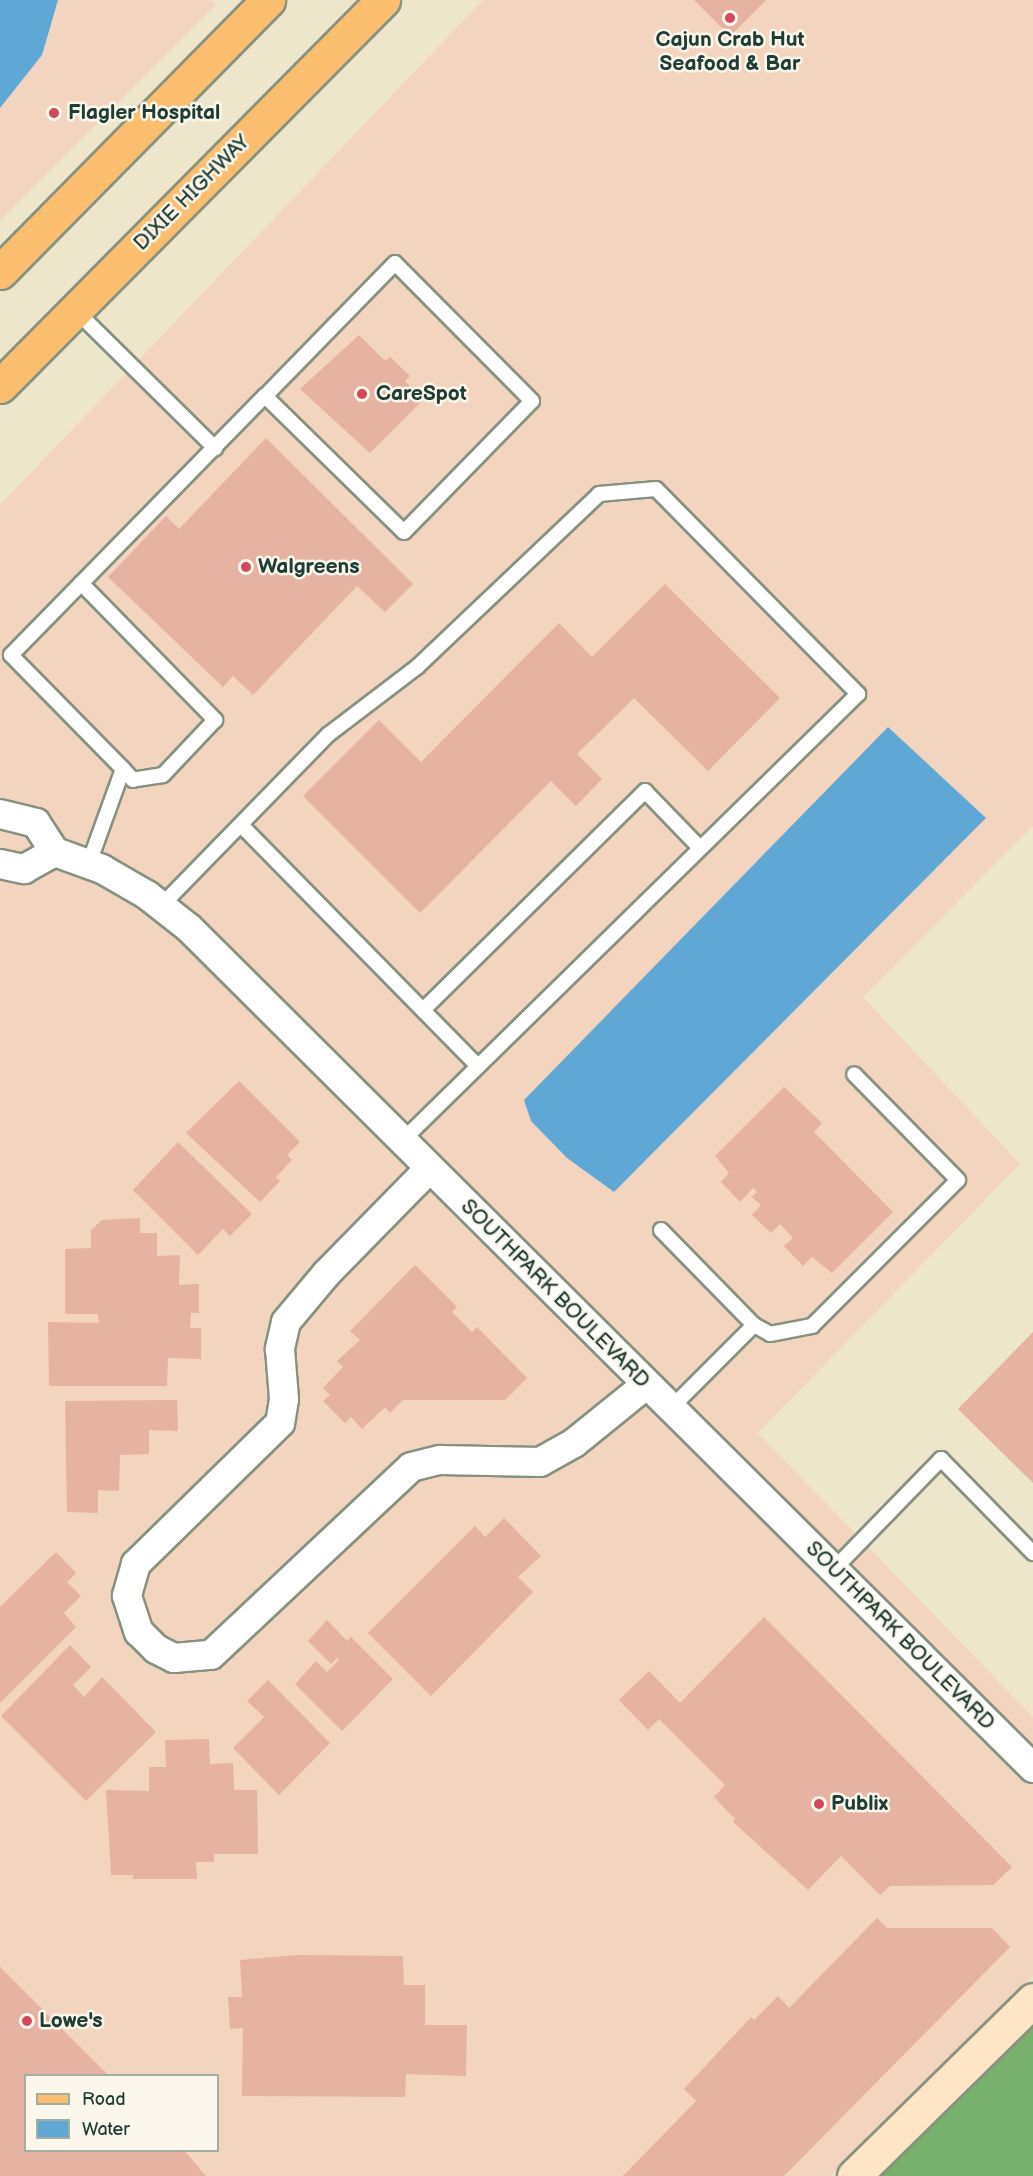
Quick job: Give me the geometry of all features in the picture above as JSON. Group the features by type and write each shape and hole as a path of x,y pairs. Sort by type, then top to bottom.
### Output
{"main road":[{"path":"0,272 268,0"},
{"name":"DIXIE HIGHWAY","path":"0,386 383,0"},
{"path":"854,2176 1033,2000"}],"street":[{"path":"0,814 36,823 55,852 24,869 0,864"},
{"name":"SOUTHPARK BOULEVARD","path":"55,852 89,863 161,906 196,935 429,1170 1033,1768"},
{"path":"429,1170 327,1273 286,1322 280,1349 284,1399 280,1423 136,1564 128,1596 140,1632 156,1649 174,1658 211,1654 411,1467 440,1460 540,1462 574,1443 646,1385"}],"lane":[{"path":"81,583 215,720 163,775 133,780 11,655 81,583 395,263 532,400 404,532 265,396"},
{"path":"75,310 214,448"},
{"path":"161,906 329,734 417,667 599,494 656,489 858,694 401,1142"},
{"path":"89,863 123,769"},
{"path":"423,1010 645,791 700,848"},
{"path":"241,825 478,1066"},
{"path":"661,1230 753,1325 770,1334 812,1326 958,1180 854,1074"},
{"path":"670,1409 753,1325"},
{"path":"833,1570 941,1459 1033,1553"}],"shaded area":[{"name":"Flagler Hospital","path":"0,0 211,0 216,5 0,221"},
{"path":"483,0 1033,0 1033,826 863,997 1020,1164 758,1433 1033,1717 1033,1976 830,2176 0,2176 0,505","holes":["888,727 986,818 614,1192 567,1158"]}],"green space":[{"path":"1033,2024 1033,2176 878,2176 1004,2053"}],"water":[{"path":"0,0 58,0 42,55 0,108"},
{"path":"888,727 986,818 614,1192 567,1158 531,1121 524,1100"}],"building":[{"name":"Cajun Crab Hut Seafood & Bar","path":"694,0 766,0 730,36"},
{"name":"CareSpot","path":"359,335 385,361 390,357 410,376 405,381 423,400 370,453 300,389"},
{"name":"Walgreens","path":"266,438 413,584 385,612 357,586 253,695 233,676 223,687 108,577 166,516 179,529"},
{"path":"665,584 780,698 708,771 634,698 577,754 602,779 576,806 551,781 420,913 303,796 379,720 421,762 559,623 592,657"},
{"path":"239,1081 300,1142 287,1155 292,1160 276,1177 280,1181 260,1202 186,1133"},
{"path":"784,1087 822,1123 814,1132 893,1212 832,1273 812,1257 803,1266 784,1246 793,1238 780,1224 771,1233 752,1215 761,1205 752,1197 757,1192 753,1188 740,1202 721,1182 729,1173 715,1156"},
{"path":"178,1142 252,1214 230,1236 223,1229 198,1255 133,1190"},
{"path":"140,1218 140,1233 157,1233 157,1256 180,1255 179,1285 199,1284 199,1313 191,1313 190,1328 201,1328 201,1359 168,1358 167,1386 49,1386 48,1322 99,1323 98,1314 65,1314 65,1249 91,1248 91,1230 102,1220"},
{"path":"415,1265 457,1307 452,1312 472,1332 477,1327 527,1378 505,1400 403,1400 390,1413 385,1407 362,1429 351,1417 345,1423 323,1401 330,1395 323,1388 343,1367 337,1361 360,1340 350,1331"},
{"path":"1033,1332 1033,1483 958,1409"},
{"path":"177,1400 178,1431 149,1430 149,1454 120,1455 119,1491 98,1490 98,1513 67,1512 65,1401"},
{"path":"504,1518 541,1556 518,1577 533,1592 431,1696 368,1633 475,1526 485,1537"},
{"path":"56,1552 76,1573 67,1582 81,1596 64,1613 76,1627 0,1703 0,1607"},
{"path":"764,1617 1012,1867 993,1885 890,1886 880,1895 841,1856 808,1890 733,1822 735,1819 714,1797 725,1785 659,1719 648,1730 619,1700 649,1671 680,1703"},
{"path":"327,1620 347,1641 351,1637 393,1679 342,1731 295,1684 316,1661 327,1672 339,1660 337,1658 331,1664 308,1641"},
{"path":"70,1645 91,1667 73,1685 84,1697 102,1677 156,1732 86,1801 1,1716"},
{"path":"268,1680 330,1743 279,1795 233,1748 264,1717 247,1701"},
{"path":"209,1739 210,1764 233,1763 234,1790 257,1790 258,1854 214,1854 214,1862 196,1862 197,1879 133,1879 133,1875 111,1875 106,1790 149,1791 149,1767 166,1767 165,1740"},
{"path":"877,1918 887,1928 992,1928 1010,1947 784,2176 623,2176 696,2101 684,2089 751,2017 754,2020 778,1996 789,2008"},
{"path":"297,1955 403,1956 404,1985 425,1985 425,2025 467,2025 466,2076 406,2074 405,2097 242,2096 243,2028 230,2029 228,1997 242,1997 240,1960"},
{"name":"Lowe's","path":"0,1967 107,2074 24,2074 24,2152 186,2152 206,2176 0,2176"}],"place":[{"name":"Cajun Crab Hut Seafood & Bar","path":"730,18"},
{"name":"Flagler Hospital","path":"54,113"},
{"name":"CareSpot","path":"362,394"},
{"name":"Walgreens","path":"246,567"},
{"name":"Publix","path":"819,1804"},
{"name":"Lowe's","path":"27,2021"}]}
